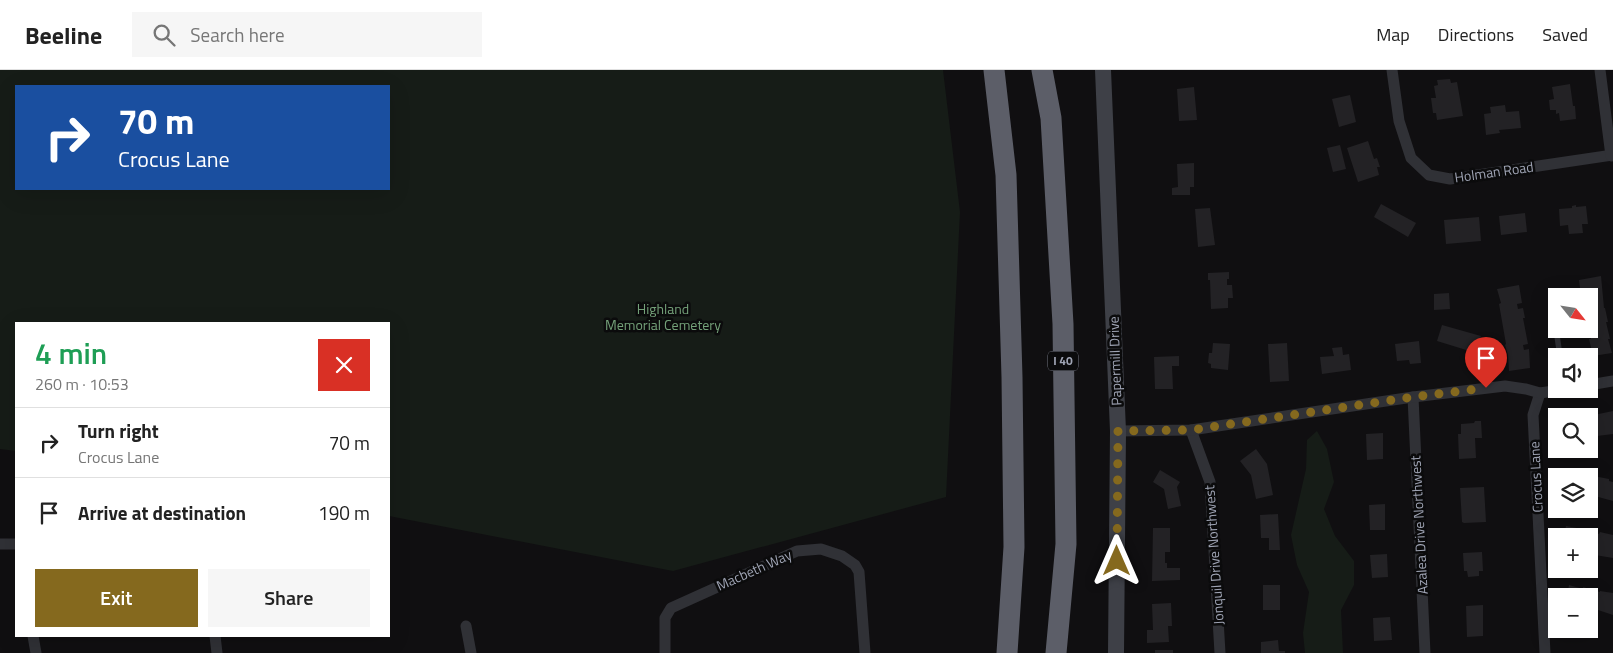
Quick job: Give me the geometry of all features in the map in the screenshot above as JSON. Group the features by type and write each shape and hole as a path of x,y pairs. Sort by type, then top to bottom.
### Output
{"highway":[{"path":"994,70 1006,174 1012,376 1014,547 1008,653"},
{"name":"I 40","path":"1042,70 1051,118 1063,324 1066,544 1056,653"}],"main road":[{"name":"Papermill Drive","path":"1103,70 1118,431 1116,653"}],"street":[{"name":"Holman Road","path":"1392,70 1399,121 1411,158 1429,174 1450,179 1612,155"},
{"path":"1600,70 1612,155"},
{"path":"1598,384 1613,381"},
{"path":"1118,431 1191,430 1413,397 1504,386 1540,393 1548,392"},
{"name":"Crocus Lane","path":"1540,393 1533,415 1545,653"},
{"name":"Azalea Drive Northwest","path":"1413,397 1425,653"},
{"name":"Jonquil Drive Northwest","path":"1191,430 1210,482 1220,653"},
{"path":"0,544 15,544"},
{"name":"Macbeth Way","path":"665,653 665,618 671,608 797,551 821,549 842,556 854,565 859,572 865,653"},
{"path":"466,626 471,653"},
{"path":"33,637 36,653"},
{"path":"215,637 217,653"}],"green space":[{"name":"Highland Memorial Cemetery","path":"0,70 943,70 960,212 946,497 673,571 390,516 390,322 15,322 15,451 0,449"},
{"path":"1317,431 1327,449 1334,482 1324,509 1335,536 1354,561 1354,585 1341,610 1343,653 1305,653 1303,633 1309,592 1297,565 1291,535 1306,469 1307,440"}],"building":[{"path":"1450,79 1451,83 1457,82 1463,116 1437,120 1436,113 1433,113 1431,98 1436,98 1434,86 1438,85 1437,80"},
{"path":"1570,84 1576,119 1560,121 1559,113 1556,114 1556,110 1550,110 1549,100 1554,99 1552,87"},
{"path":"1194,87 1197,120 1179,121 1177,89"},
{"path":"1350,95 1356,122 1339,127 1332,99"},
{"path":"1505,105 1506,112 1519,111 1521,128 1499,130 1500,133 1486,135 1484,114 1491,113 1490,107"},
{"path":"1368,141 1374,159 1377,158 1380,167 1377,167 1379,175 1358,182 1347,148"},
{"path":"1340,145 1346,169 1333,172 1327,148"},
{"path":"1194,163 1194,187 1190,187 1190,195 1172,195 1172,188 1178,187 1177,164"},
{"path":"1381,204 1416,223 1408,237 1374,217"},
{"path":"1576,205 1576,207 1586,206 1588,224 1582,224 1583,233 1569,234 1568,225 1560,226 1559,209 1572,208 1572,206"},
{"path":"1210,208 1215,245 1198,247 1195,209"},
{"path":"1525,213 1527,232 1501,235 1499,216"},
{"path":"1479,217 1481,241 1446,244 1444,220"},
{"path":"1229,272 1227,285 1232,285 1233,298 1228,298 1228,308 1211,309 1208,273"},
{"path":"1601,276 1604,308 1608,322 1606,322 1610,339 1608,339 1612,353 1598,355 1598,348 1591,348 1589,339 1598,338 1598,288 1580,288 1579,280"},
{"path":"1519,285 1522,303 1517,304 1518,309 1523,308 1528,344 1523,345 1524,350 1529,349 1530,368 1509,371 1499,304 1501,303 1497,289"},
{"path":"1449,293 1450,309 1434,310 1434,294"},
{"path":"1442,325 1481,336 1476,353 1437,341"},
{"path":"1419,341 1421,363 1410,364 1409,360 1397,361 1395,344"},
{"path":"1213,343 1230,344 1228,370 1211,368 1211,364 1208,363"},
{"path":"1287,343 1289,381 1270,382 1268,344"},
{"path":"1342,347 1343,355 1349,354 1351,370 1322,374 1320,357 1334,356 1332,348"},
{"path":"1179,356 1179,366 1172,366 1173,389 1155,389 1154,357"},
{"path":"1613,411 1613,434 1598,436 1598,414"},
{"path":"1475,421 1481,421 1482,438 1475,438 1476,458 1459,459 1458,434 1461,434 1461,424 1474,423"},
{"path":"1383,433 1383,459 1367,460 1366,434"},
{"path":"1256,449 1267,464 1273,495 1256,499 1251,475 1240,461"},
{"path":"1160,470 1180,482 1177,487 1181,506 1168,509 1164,489 1153,482"},
{"path":"1598,477 1609,479 1609,481 1613,482 1613,501 1598,497"},
{"path":"1484,487 1486,522 1462,522 1460,488"},
{"path":"1385,504 1385,530 1370,530 1369,505"},
{"path":"1278,514 1280,550 1269,550 1269,538 1261,538 1260,515"},
{"path":"1153,528 1170,528 1170,552 1165,552 1165,563 1167,563 1167,568 1180,568 1180,580 1152,581"},
{"path":"1600,532 1613,535 1613,558 1598,556 1598,534"},
{"path":"1482,552 1483,571 1479,571 1479,576 1468,577 1467,571 1464,571 1463,553"},
{"path":"1387,554 1388,577 1372,578 1370,555"},
{"path":"1263,585 1280,585 1280,610 1263,610"},
{"path":"1569,585 1580,588 1568,588"},
{"path":"1598,591 1613,593 1613,615 1598,610"},
{"path":"1171,603 1172,626 1168,626 1169,642 1147,643 1147,630 1153,630 1152,604"},
{"path":"1483,605 1483,636 1467,637 1466,606"},
{"path":"1390,617 1392,640 1374,641 1373,618"},
{"path":"1278,640 1279,651 1285,651 1285,653 1261,653 1261,642"},
{"path":"1155,650 1173,650 1173,653 1155,653"}],"route":[{"path":"1117,561 1118,431 1191,430 1486,388"}]}
